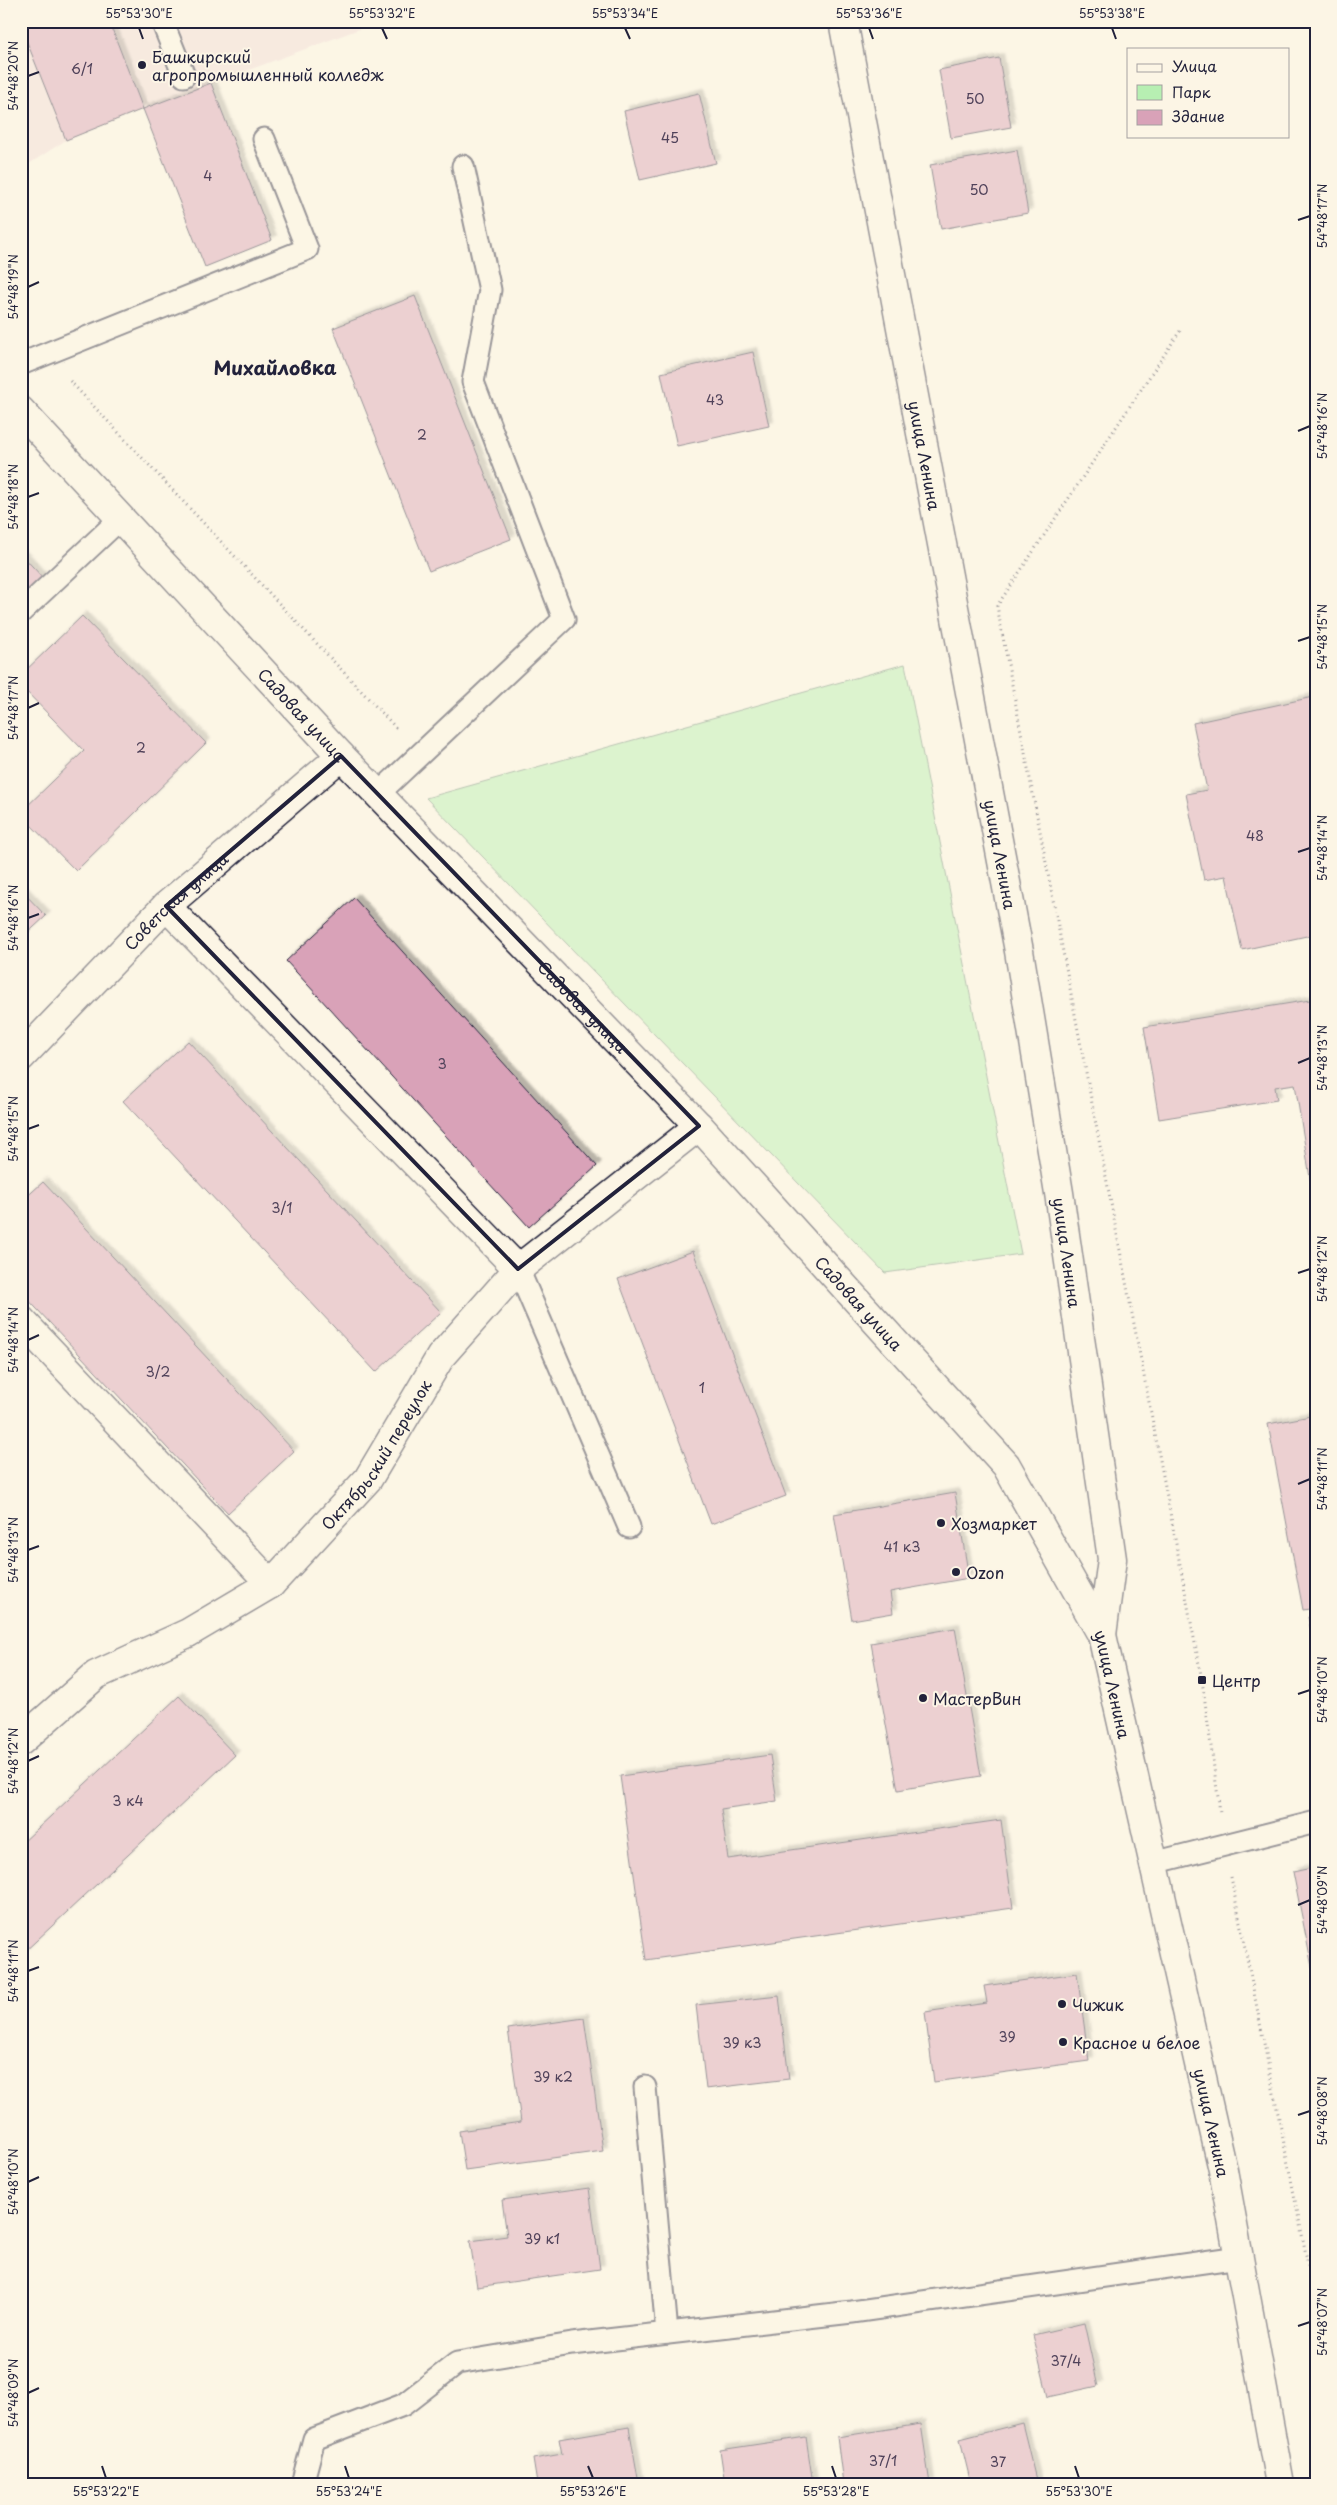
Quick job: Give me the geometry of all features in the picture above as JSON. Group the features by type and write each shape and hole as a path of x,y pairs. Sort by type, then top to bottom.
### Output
{"street":[{"name":"улица Ленина","path":"843,21 1019,952 1059,1193 1112,1560 1102,1635 1223,2170 1280,2484"},
{"name":"Садовая улица","path":"21,411 341,756 699,1126 1006,1465 1102,1635"},
{"name":"Советская улица","path":"21,1057 166,906 341,756"},
{"path":"166,906 518,1269"},
{"name":"Октябрьский переулок","path":"21,1741 96,1675 188,1633 271,1584 368,1479 441,1356 518,1269 699,1126"},
{"path":"21,1320 271,1584"}],"lane":[{"path":"162,21 184,76"},
{"path":"21,364 307,249 264,139"},
{"path":"378,794 564,619 473,382 490,290 463,166"},
{"path":"21,612 121,518"},
{"path":"518,1269 629,1527"},
{"path":"1153,1862 1316,1822"},
{"path":"645,2087 667,2333"},
{"path":"302,2484 314,2439 403,2405 457,2364 572,2344 852,2312 1239,2257"}],"path":[{"path":"1180,331 997,606 1202,1680 1225,1845 1316,2305"},
{"path":"45,354 420,754"}],"highlighted area":[{"path":"341,756 699,1126 518,1269 166,906"}],"shaded area":[{"name":"Башкирский агропромышленный колледж","path":"21,21 381,21 143,109 66,140 21,169"}],"green space":[{"path":"905,664 1021,1254 885,1273 426,798"}],"building":[{"path":"21,21 109,21 143,109 66,140 21,27"},
{"path":"999,58 1011,127 951,138 939,70"},
{"path":"211,83 272,240 205,267 143,109"},
{"path":"699,93 716,163 640,180 624,111"},
{"path":"1017,150 1028,213 941,229 930,165"},
{"path":"415,296 511,539 429,571 333,328"},
{"path":"753,352 769,426 677,446 661,373"},
{"path":"21,554 44,579 21,600"},
{"path":"82,616 206,743 76,871 21,815 21,812 84,751 21,686 21,675"},
{"path":"1313,697 1316,710 1316,934 1242,950 1226,876 1204,880 1186,794 1207,790 1193,723"},
{"path":"21,890 46,916 21,939"},
{"path":"354,898 597,1166 529,1227 286,961"},
{"path":"1316,999 1316,1215 1295,1084 1275,1087 1277,1100 1159,1119 1144,1027"},
{"path":"188,1041 441,1312 376,1372 123,1101"},
{"path":"43,1182 294,1451 228,1513 21,1292 21,1202"},
{"path":"693,1251 786,1496 711,1524 618,1279"},
{"path":"1316,1415 1316,1608 1303,1610 1268,1424"},
{"path":"955,1493 969,1578 890,1592 893,1613 852,1620 834,1514"},
{"path":"1316,1616 1316,1655 1308,1617"},
{"path":"955,1628 981,1776 898,1790 871,1643"},
{"path":"179,1696 235,1755 21,1955 21,1844"},
{"path":"770,1755 777,1801 721,1809 728,1859 1001,1820 1013,1908 646,1960 620,1776"},
{"path":"1316,1867 1316,1987 1293,1872"},
{"path":"1077,1973 1089,2061 934,2082 925,2012 987,2003 984,1986"},
{"path":"779,1996 789,2079 706,2089 696,2005"},
{"path":"584,2018 603,2151 465,2170 459,2131 521,2122 508,2029"},
{"path":"589,2188 600,2269 477,2287 470,2241 507,2236 502,2200"},
{"path":"1084,2323 1098,2386 1048,2397 1033,2335"},
{"path":"1022,2423 1037,2484 971,2484 960,2439"},
{"path":"921,2424 930,2484 843,2484 837,2437"},
{"path":"629,2427 639,2484 537,2484 533,2459 562,2454 559,2439"},
{"path":"806,2437 813,2484 725,2484 720,2450"}],"place":[{"name":"Башкирский агропромышленный колледж","path":"142,65"},
{"name":"Хозмаркет","path":"941,1523"},
{"name":"Ozon","path":"956,1572"},
{"name":"Центр","path":"1202,1680"},
{"name":"МастерВин","path":"923,1698"},
{"name":"Чижик","path":"1062,2004"},
{"name":"Красное и белое","path":"1063,2042"}],"district":[{"name":"Михайловка","path":"275,367"}]}
